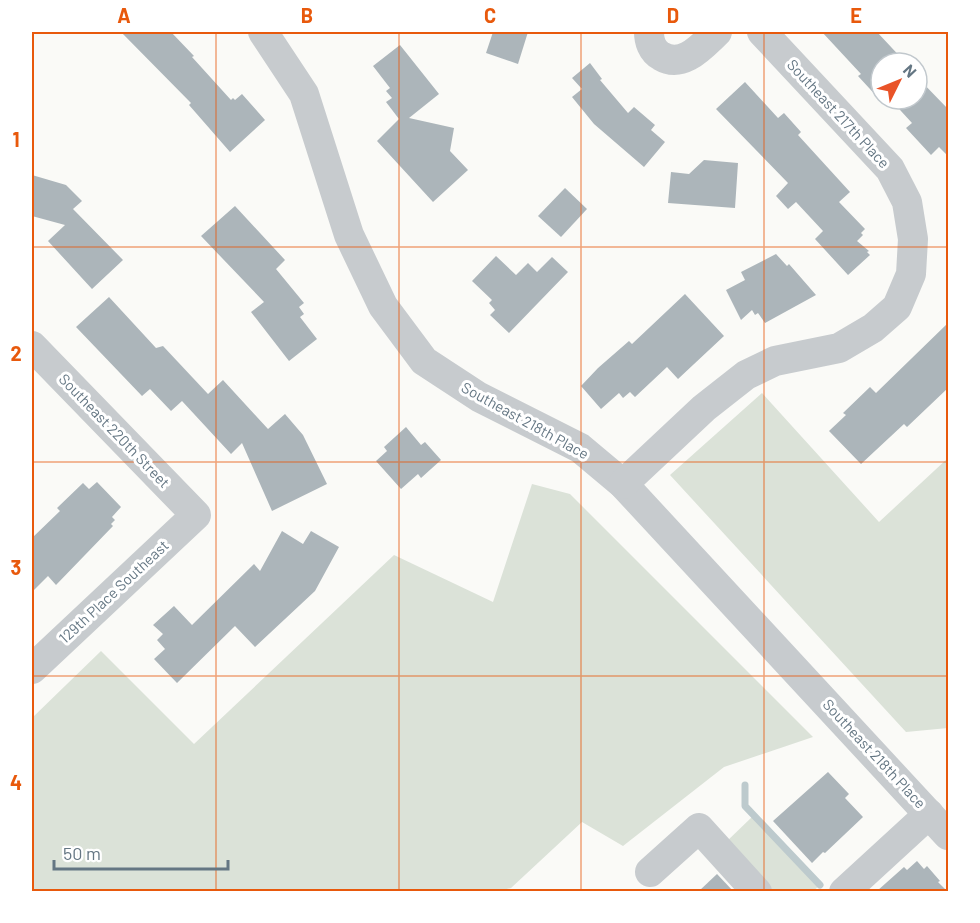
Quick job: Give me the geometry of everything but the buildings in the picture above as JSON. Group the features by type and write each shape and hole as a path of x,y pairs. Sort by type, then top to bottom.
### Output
{"street":[{"name":"Southeast 218th Place","path":"263,32 304,94 349,235 383,306 424,362 478,397 580,448 624,484 939,824"},
{"path":"649,32 649,39 657,54 669,61 683,59 696,52 717,32"},
{"name":"Southeast 217th Place","path":"624,484 704,408 746,375 775,361 839,348 873,328 897,307 911,274 913,239 907,202 890,169 762,32"},
{"name":"Southeast 220th Street","path":"32,346 196,515"},
{"name":"129th Place Southeast","path":"32,669 196,515"},
{"path":"844,891 939,824"},
{"path":"651,873 699,828 757,891"}],"shaded area":[{"path":"762,393 879,522 948,458 948,728 906,732 670,475"},
{"path":"532,484 570,494 813,737 724,767 623,846 582,822 511,888 497,891 32,891 32,718 101,651 194,744 394,555 493,602"},
{"path":"753,816 818,887 813,891 770,891 725,843"}],"waterway":[{"path":"745,785 745,806 820,885"}]}
